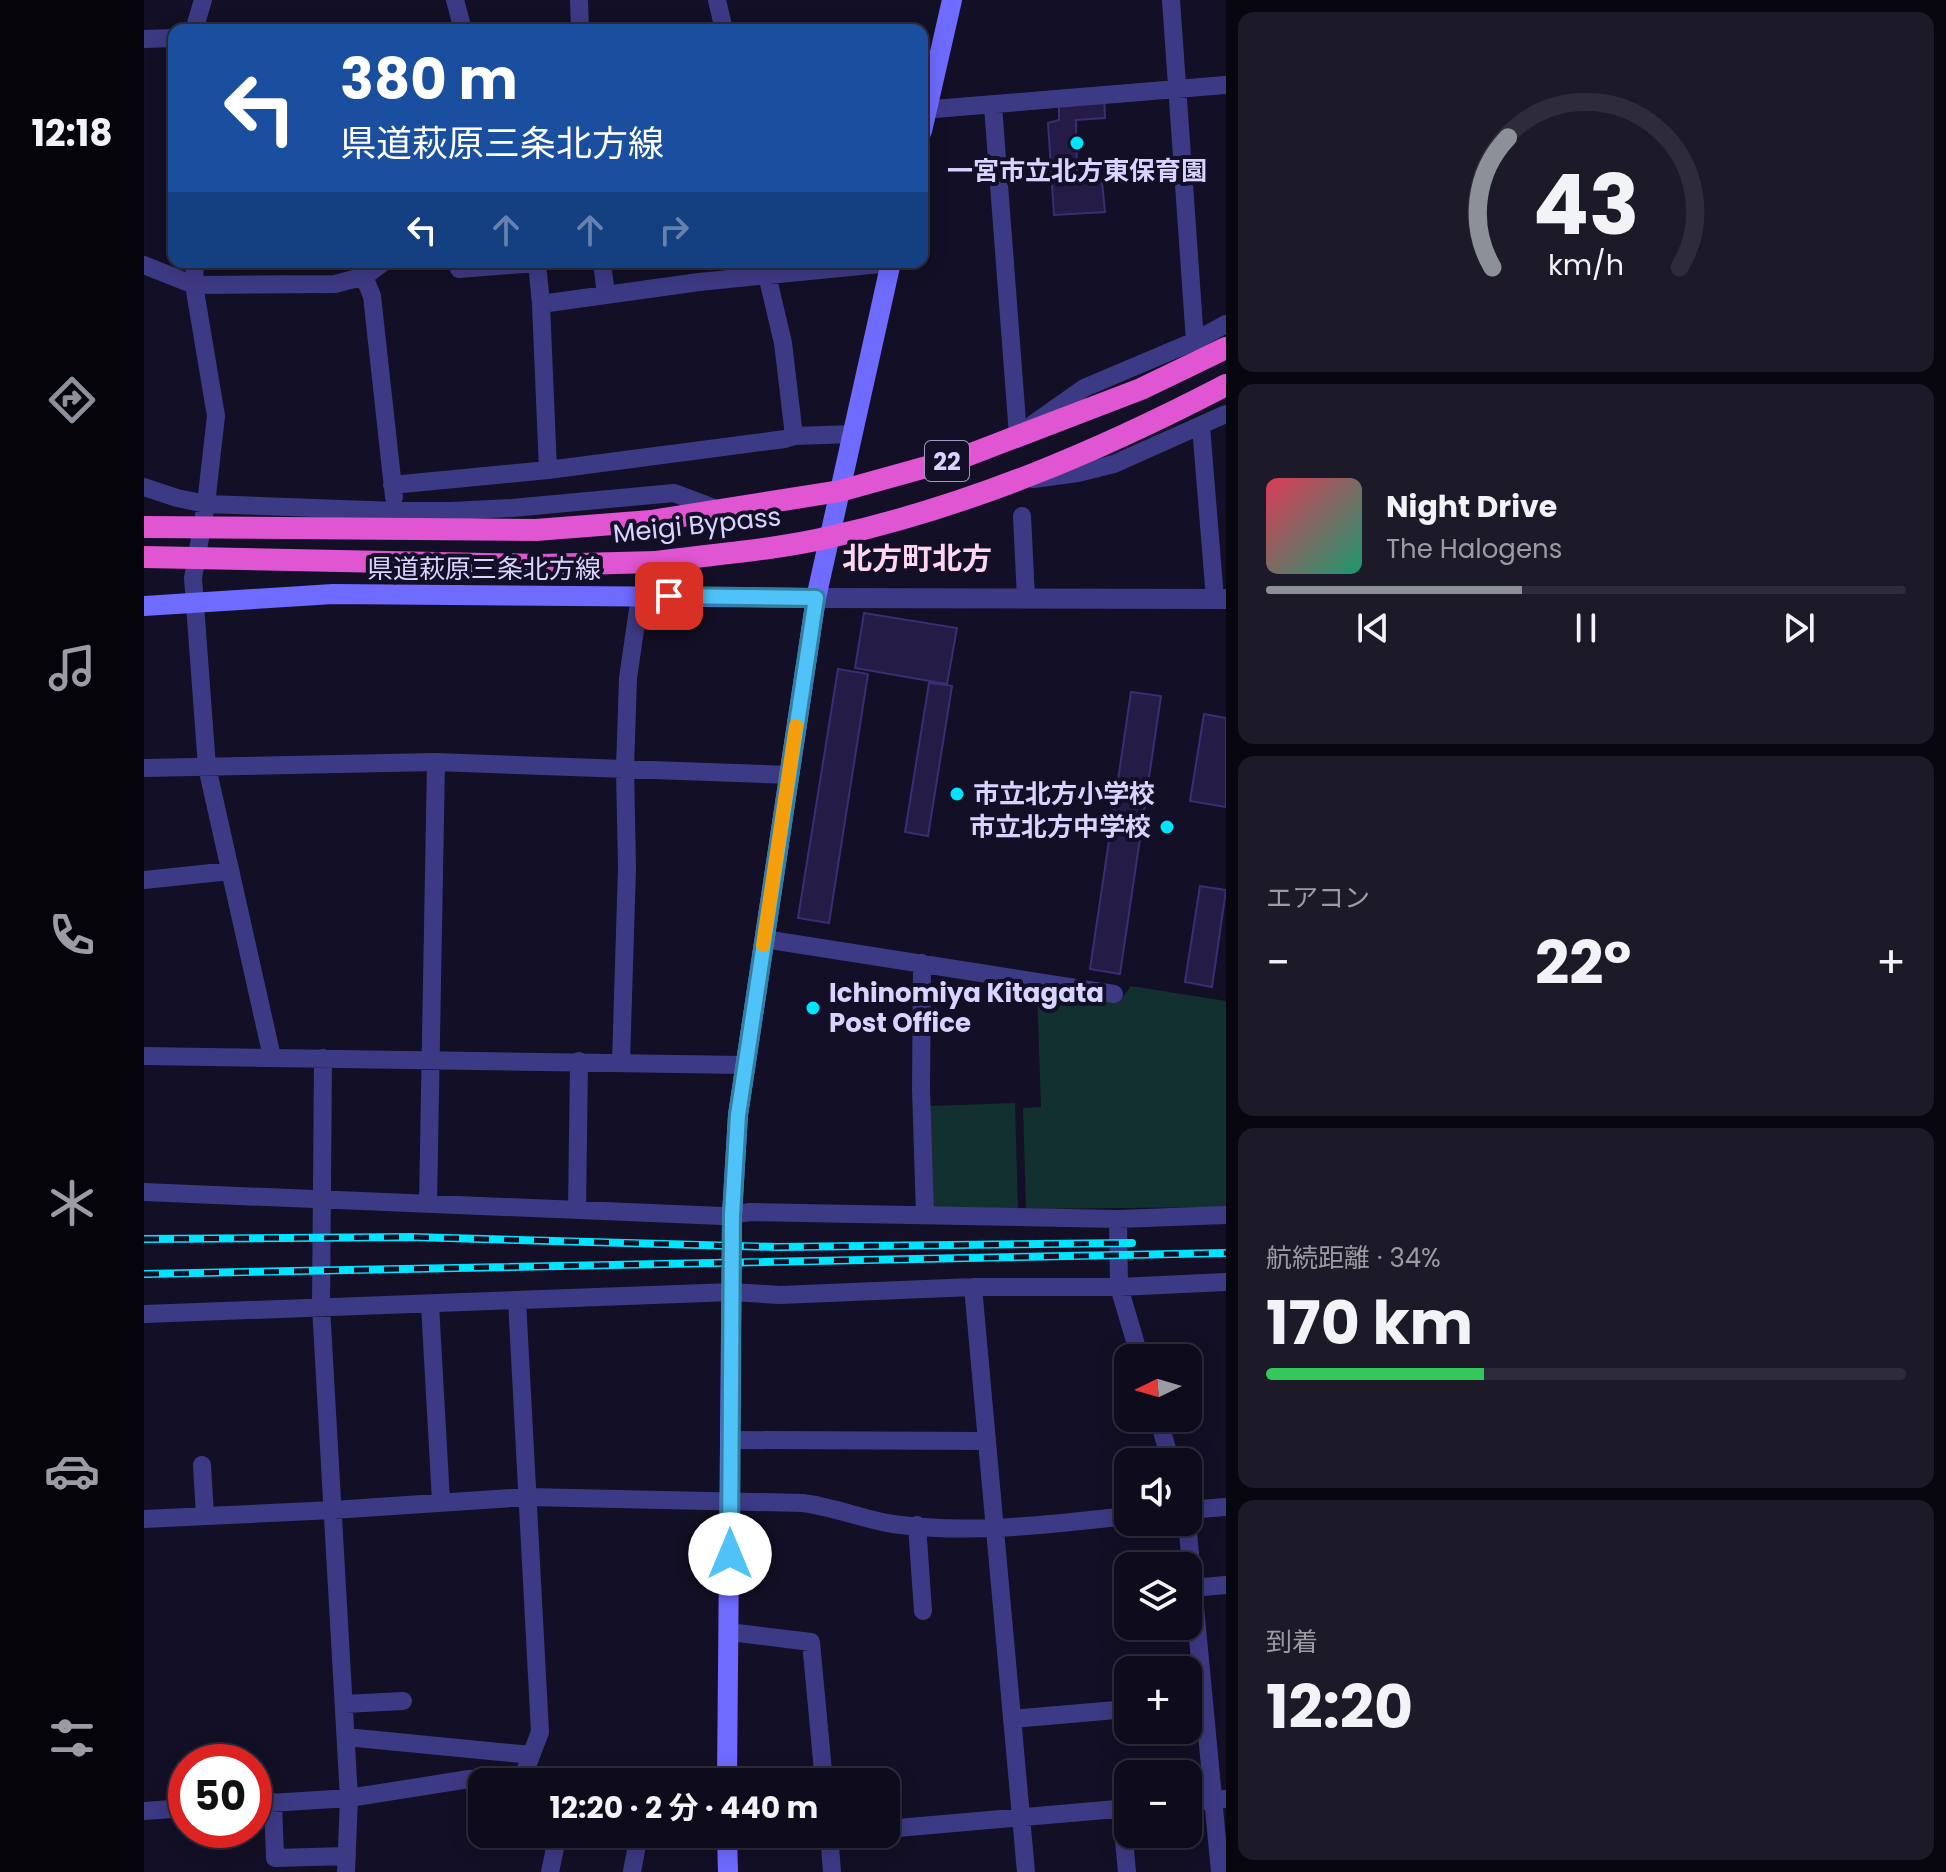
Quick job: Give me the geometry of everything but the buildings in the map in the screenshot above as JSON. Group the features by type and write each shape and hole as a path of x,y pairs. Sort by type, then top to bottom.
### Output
{"highway":[{"name":"Meigi Bypass","path":"144,527 536,530 651,521 722,511 840,491 966,456 1141,389 1226,348"},
{"name":"Meigi Bypass","path":"144,557 540,565 656,562 829,537 959,502 1021,481 1094,450 1226,385"}],"main road":[{"path":"928,94 952,0"},
{"path":"727,1768 735,1143 744,1065 816,598 890,268"},
{"name":"県道萩原三条北方線","path":"144,606 333,594 816,598"},
{"path":"727,1848 728,1872"}],"street":[{"path":"196,24 203,0"},
{"path":"455,0 461,24"},
{"path":"579,0 580,24"},
{"path":"717,0 723,24"},
{"path":"1171,0 1195,341"},
{"path":"144,39 168,38"},
{"path":"928,110 1226,85"},
{"path":"993,106 1018,435"},
{"path":"144,265 194,285 335,284 361,269 372,296 396,511"},
{"path":"195,268 194,285 216,416 206,504 193,578 207,767 272,1057"},
{"path":"537,268 548,470"},
{"path":"603,268 606,295"},
{"path":"541,304 699,282 765,269 783,343 794,436"},
{"path":"1018,435 1084,388 1195,341 1226,324"},
{"path":"1021,481 1114,464 1226,414"},
{"path":"816,598 1220,599 1201,426"},
{"path":"392,485 548,470 794,436 853,434"},
{"path":"144,487 206,504 396,511 512,508 674,493 722,511"},
{"path":"1022,516 1026,598"},
{"path":"621,1062 627,868 625,769 628,678 640,596"},
{"path":"428,1204 436,762"},
{"path":"144,768 436,762 789,775"},
{"path":"144,880 230,871"},
{"path":"764,939 1114,994"},
{"path":"922,963 921,1089 925,1215"},
{"path":"144,1056 744,1065"},
{"path":"323,1058 321,1307 349,1798 347,1864 275,1858 273,1802 349,1798 468,1779"},
{"path":"577,1210 579,1061"},
{"path":"144,1192 732,1215 750,1212 1118,1219 1226,1215"},
{"path":"1118,1219 1119,1287 1136,1344"},
{"path":"144,1314 732,1292 780,1295 1226,1282"},
{"path":"973,1287 1026,1872"},
{"path":"517,1300 540,1732 526,1768"},
{"path":"430,1305 441,1501"},
{"path":"731,1440 987,1441"},
{"path":"202,1465 205,1516"},
{"path":"144,1519 527,1497 827,1506 893,1524 995,1530 1114,1517"},
{"path":"1202,1509 1226,1507"},
{"path":"917,1525 923,1611"},
{"path":"1202,1587 1226,1585"},
{"path":"730,1632 811,1642 823,1768"},
{"path":"344,1704 403,1701"},
{"path":"1012,1719 1114,1710"},
{"path":"1202,1728 1219,1800 1220,1872"},
{"path":"346,1737 531,1755"},
{"path":"144,1811 168,1809"},
{"path":"900,1828 1114,1809"},
{"path":"550,1872 555,1848"},
{"path":"632,1872 636,1848"},
{"path":"831,1848 832,1872"},
{"path":"1126,1848 1127,1872"}],"green space":[{"path":"1131,986 1226,1001 1226,1207 1026,1209 1023,1108 1041,1107 1037,991 1119,1002"},
{"path":"1015,1103 1018,1209 931,1208 928,1106"}],"railway":[{"path":"144,1239 411,1237 777,1247 1132,1243"},
{"path":"144,1274 1226,1253"}],"slow traffic":[{"path":"763,945 796,726"}],"place":[{"name":"一宮市立北方東保育園","path":"1077,143"},
{"name":"市立北方小学校","path":"957,794"},
{"name":"市立北方中学校","path":"1167,827"},
{"name":"Ichinomiya Kitagata Post Office","path":"813,1008"}],"district":[{"name":"北方町北方","path":"917,558"}],"route":[{"path":"669,596 816,598 738,1115 732,1215 730,1554"}]}
